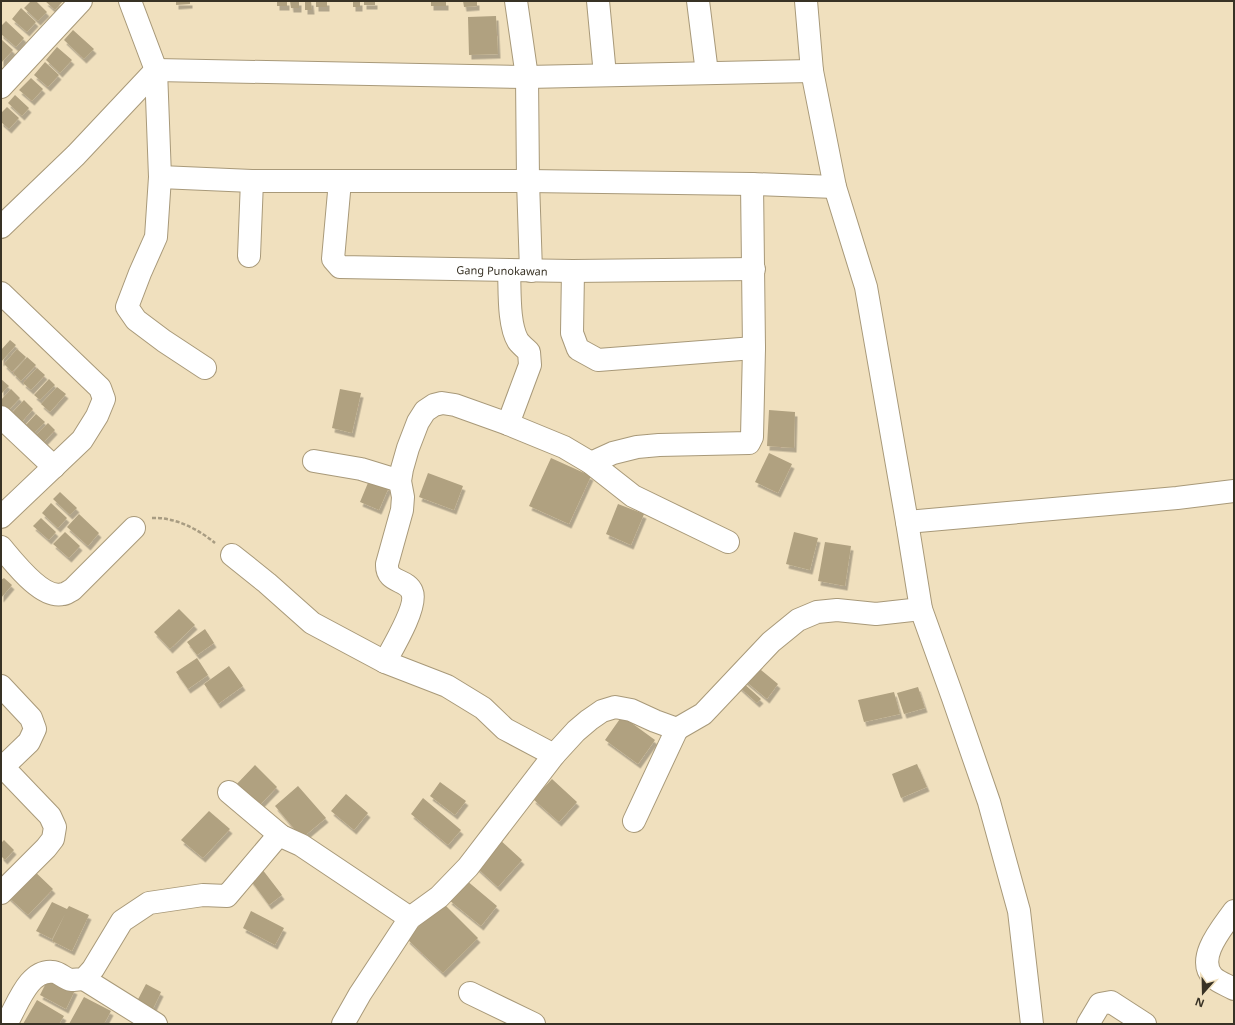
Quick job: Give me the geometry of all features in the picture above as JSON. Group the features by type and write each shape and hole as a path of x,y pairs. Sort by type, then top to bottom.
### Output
{"street":[{"path":"1,87 81,1"},
{"path":"130,1 156,70 160,176 156,237 127,307 136,320 164,341 205,368"},
{"path":"516,1 527,77 531,271"},
{"path":"598,1 605,75"},
{"path":"698,1 707,72"},
{"path":"806,1 812,71 835,188 866,287 921,609 989,802 1019,911 1032,1024"},
{"path":"1,227 76,156 156,70 527,77 707,72 812,71"},
{"path":"160,176 252,181 528,181 752,184 835,188"},
{"path":"249,256 252,181"},
{"name":"Gang Punokawan","path":"340,181 333,259 340,267 573,272 754,269"},
{"path":"591,463 613,453 637,447 659,445 748,443 752,437 754,269 752,184"},
{"path":"508,424 530,365 529,352 519,342 514,331 512,319 510,270"},
{"path":"573,272 572,333 578,349 598,360 754,348"},
{"path":"1,293 100,388 104,399 97,416 82,440 1,517"},
{"path":"385,662 405,623 412,604 413,592 408,586 390,575 387,570 387,564 402,510 403,497 400,481 402,469 418,422 425,411 434,405 442,403 456,405 564,447 591,463 633,496 728,542"},
{"path":"1,417 54,467"},
{"path":"314,462 361,469 400,481"},
{"path":"907,522 1176,498 1234,491"},
{"path":"1,547 33,583 48,593 63,595 72,590 134,528"},
{"path":"232,555 268,583 312,623 385,662 447,686 483,708 505,729 554,755"},
{"path":"634,821 677,729 702,714 772,642 798,620 817,612 837,610 876,614 921,609"},
{"path":"1,686 31,718 35,729 29,742 2,768 50,816 55,827 53,839 46,848 1,893"},
{"path":"343,1024 360,994 410,918 439,897 468,867 554,755 588,720 602,711 615,707 630,710 677,729"},
{"path":"229,792 281,836 301,845 410,918"},
{"path":"6,1024 26,987 35,977 42,973 54,972 71,980 84,978 93,969 122,922 149,903 203,895 227,896 277,837 281,836"},
{"path":"1234,911 1210,948 1207,966 1213,978 1234,989"},
{"path":"84,978 156,1024"},
{"path":"470,993 534,1024"},
{"path":"1088,1024 1100,1004 1111,1002 1145,1024"}],"path":[{"path":"134,528 145,518 162,517 205,535 232,555"}],"building":[{"path":"31,1 36,1 47,12 38,21 24,8"},
{"path":"45,1 63,1 55,10"},
{"path":"176,1 190,1 190,4 176,5"},
{"path":"277,1 287,1 287,6 277,6"},
{"path":"290,1 299,1 299,8 291,8"},
{"path":"305,1 311,1 312,10 305,10"},
{"path":"316,1 327,1 327,7 316,7"},
{"path":"353,1 360,1 360,7 353,7"},
{"path":"364,1 375,1 375,5 364,5"},
{"path":"431,1 446,1 446,6 431,6"},
{"path":"463,1 477,1 477,6 464,7"},
{"path":"21,8 36,22 27,32 12,19"},
{"path":"496,16 498,54 469,55 468,17"},
{"path":"6,21 24,38 16,47 1,34 1,26"},
{"path":"73,30 94,49 84,59 64,40"},
{"path":"1,39 13,50 1,63"},
{"path":"57,47 72,60 60,73 46,60"},
{"path":"45,62 59,75 48,87 34,75"},
{"path":"31,78 43,89 32,101 19,90"},
{"path":"15,95 29,108 22,116 8,103"},
{"path":"7,107 19,118 9,129 1,122 1,113"},
{"path":"10,340 16,345 1,362 1,350"},
{"path":"17,349 26,357 12,372 4,364"},
{"path":"27,357 36,365 21,381 13,373"},
{"path":"37,368 45,375 31,390 23,383"},
{"path":"1,379 9,386 1,394"},
{"path":"49,379 55,385 40,400 34,395"},
{"path":"57,387 66,394 50,412 41,404"},
{"path":"11,389 20,398 4,415 1,412 1,400"},
{"path":"340,389 361,393 352,433 332,428"},
{"path":"24,400 33,409 19,425 9,416"},
{"path":"769,410 795,412 794,448 767,446"},
{"path":"36,414 45,422 31,436 23,428"},
{"path":"48,423 55,430 41,445 33,438"},
{"path":"769,453 792,464 778,493 755,482"},
{"path":"551,458 591,476 569,524 529,506"},
{"path":"428,473 463,486 454,510 419,497"},
{"path":"370,478 389,487 379,510 360,502"},
{"path":"60,492 77,508 70,515 53,499"},
{"path":"51,503 67,518 58,528 42,513"},
{"path":"618,504 644,514 631,545 606,534"},
{"path":"79,514 99,533 88,546 67,527"},
{"path":"41,518 56,532 49,540 33,526"},
{"path":"65,532 80,546 69,558 53,544"},
{"path":"794,532 818,538 810,570 786,564"},
{"path":"825,542 851,546 845,586 818,581"},
{"path":"4,578 12,585 1,598 1,580"},
{"path":"179,609 195,625 170,649 154,632"},
{"path":"205,629 214,643 197,655 187,642"},
{"path":"197,658 208,675 188,689 176,672"},
{"path":"755,665 778,684 767,699 743,679"},
{"path":"229,666 243,686 218,704 204,684"},
{"path":"741,681 761,699 757,703 737,685"},
{"path":"918,687 925,708 904,714 897,693"},
{"path":"894,692 900,714 864,722 858,700"},
{"path":"622,716 655,740 638,764 605,740"},
{"path":"917,764 927,787 901,798 892,774"},
{"path":"255,765 277,787 255,810 232,789"},
{"path":"552,779 577,802 559,822 533,799"},
{"path":"440,782 466,801 455,815 430,796"},
{"path":"298,786 326,818 302,838 275,806"},
{"path":"346,794 368,813 354,830 331,811"},
{"path":"423,798 461,830 448,845 411,814"},
{"path":"209,811 230,829 203,858 181,840"},
{"path":"499,839 522,860 498,887 475,866"},
{"path":"4,840 14,850 5,860 1,856 1,843"},
{"path":"30,867 53,889 28,915 4,893"},
{"path":"262,869 282,895 269,905 249,878"},
{"path":"466,880 497,906 481,926 449,900"},
{"path":"52,902 67,909 69,906 89,915 72,951 52,941 65,914 52,939 36,931"},
{"path":"442,902 478,938 443,973 407,939"},
{"path":"251,911 284,928 275,945 243,928"},
{"path":"49,977 75,990 66,1009 40,995"},
{"path":"146,984 161,992 150,1015 134,1007"},
{"path":"84,997 111,1011 104,1024 69,1024"},
{"path":"37,1000 64,1016 59,1024 23,1024"}]}
